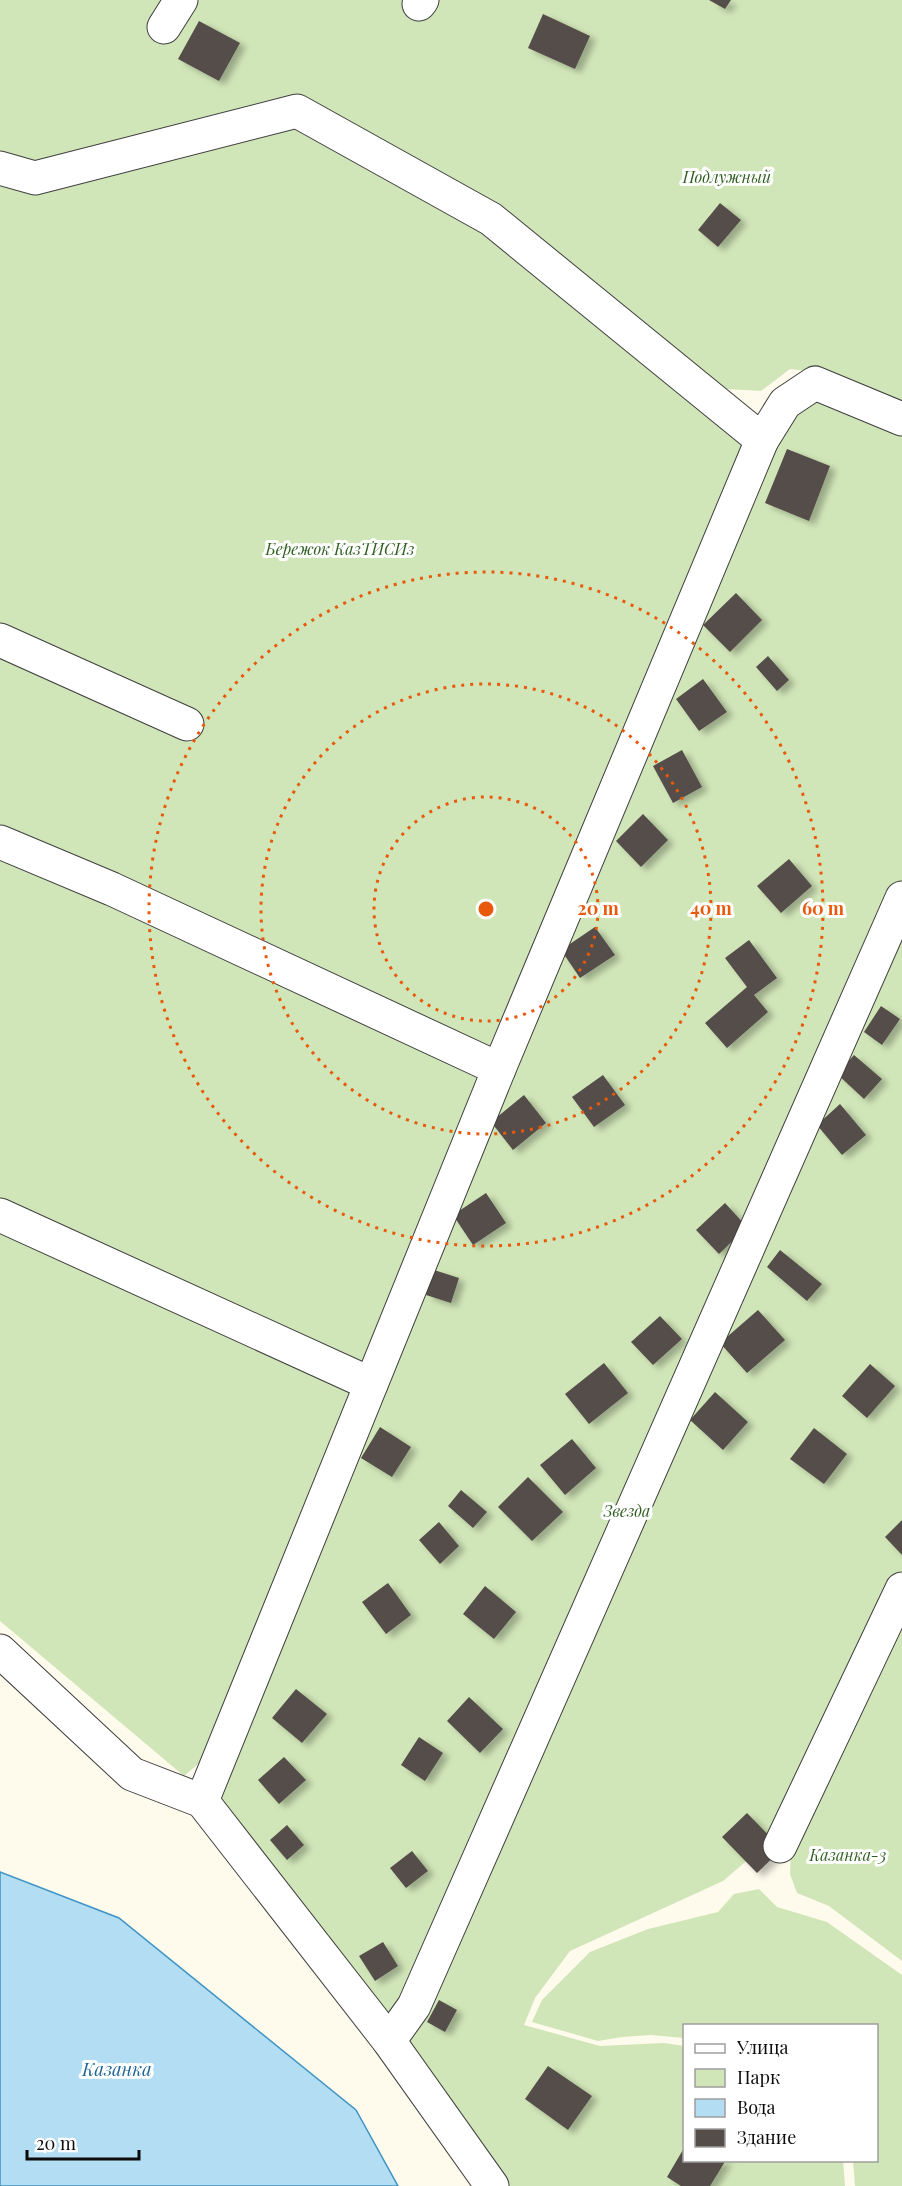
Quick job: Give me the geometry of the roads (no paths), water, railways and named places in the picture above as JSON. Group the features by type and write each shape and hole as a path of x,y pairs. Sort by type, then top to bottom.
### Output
{"lane":[{"path":"0,168 35,178 297,111 491,219 762,440"},
{"path":"202,1802 499,1069 762,440 785,403 815,383 902,419"},
{"path":"0,640 187,724"},
{"path":"0,842 112,889 499,1069"},
{"path":"389,2041 414,2006 902,898"},
{"path":"0,1215 371,1384"},
{"path":"780,1846 902,1589"},
{"path":"0,1651 132,1774 202,1802 389,2041 492,2186"}],"water":[{"name":"Казанка","path":"0,1872 119,1918 356,2110 398,2186 0,2186"}],"park label":[{"name":"Подлужный","path":"727,176"},
{"name":"Бережок КазТИСИз","path":"340,548"},
{"name":"Звезда","path":"627,1510"},
{"name":"Казанка-3","path":"848,1854"}]}
